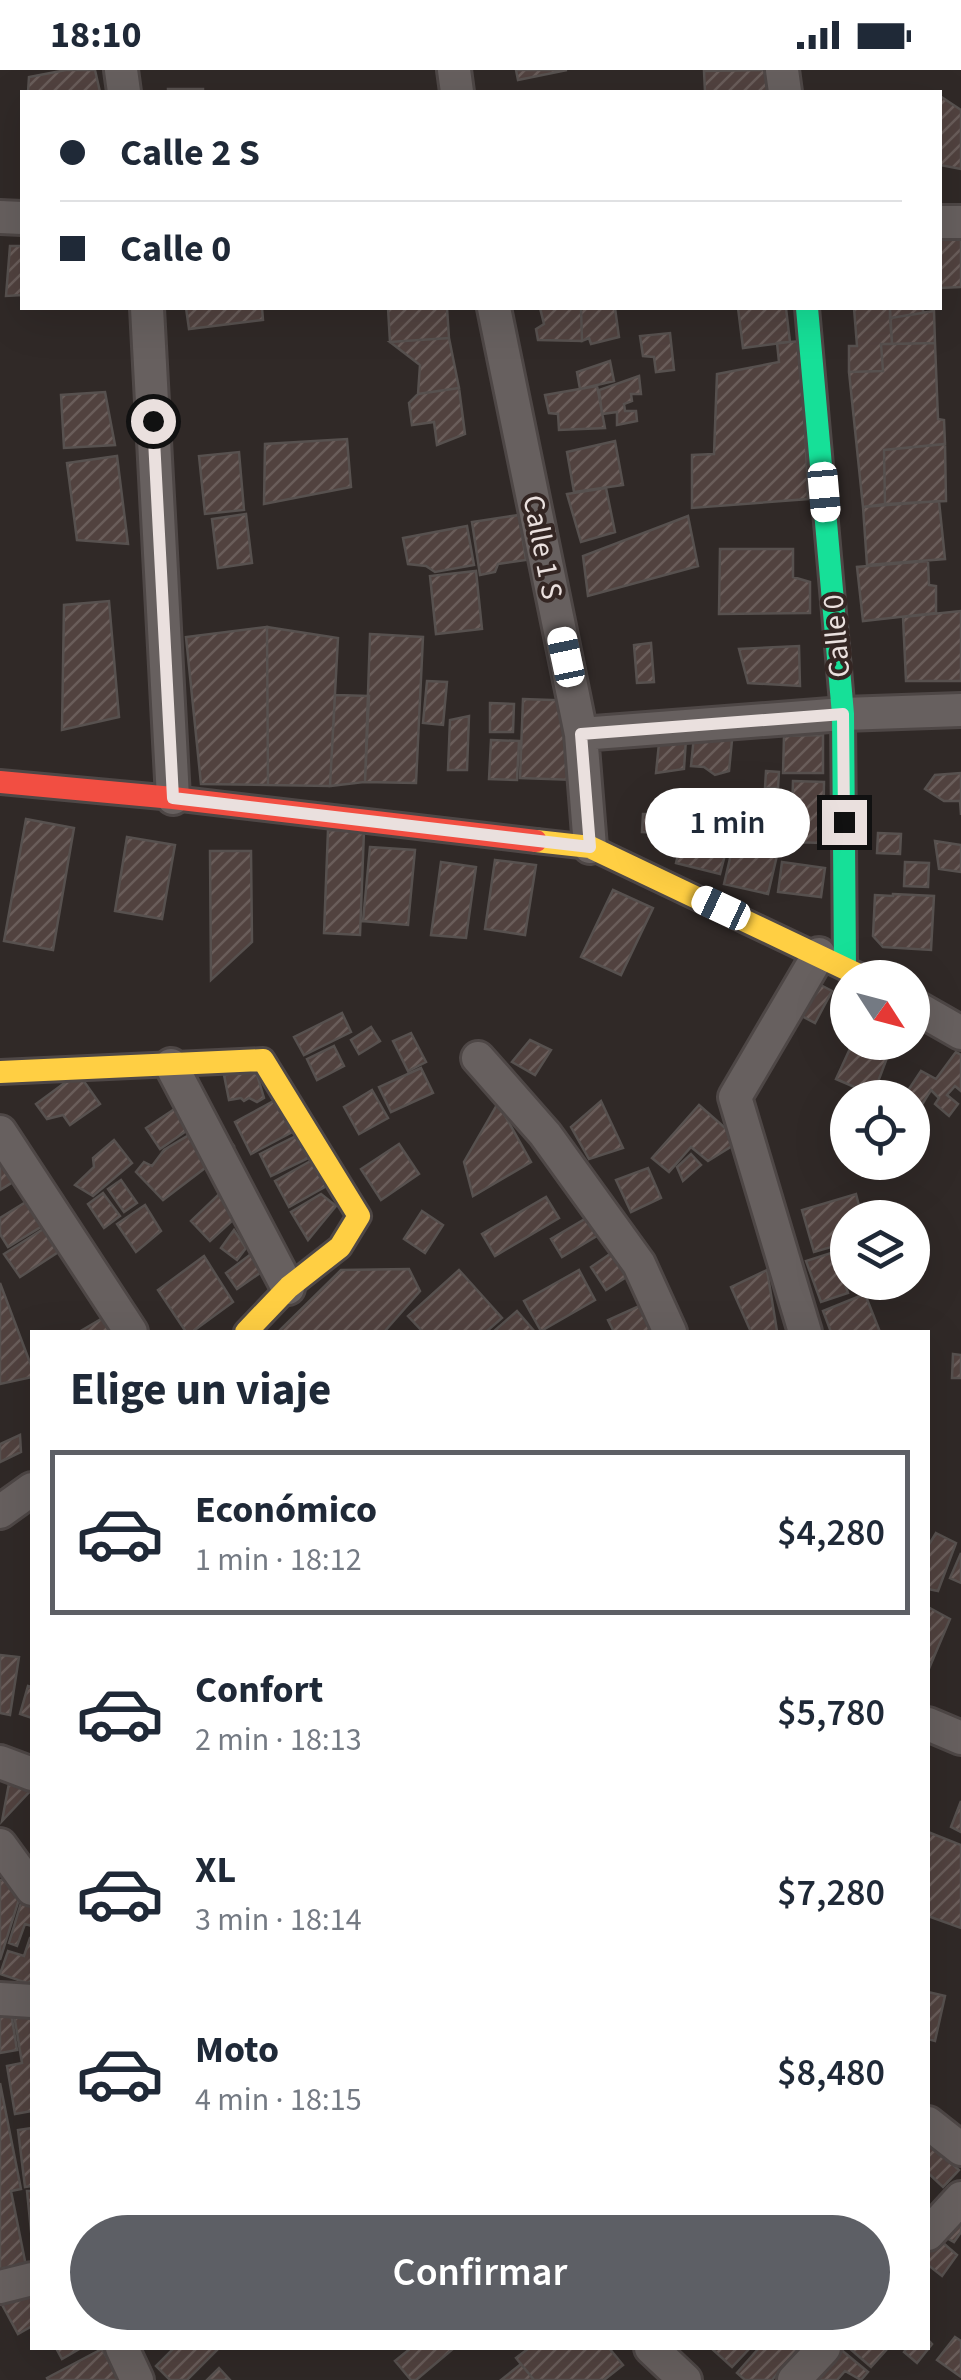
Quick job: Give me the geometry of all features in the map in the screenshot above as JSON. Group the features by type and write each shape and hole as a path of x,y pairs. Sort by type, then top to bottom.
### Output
{"street":[{"path":"147,310 173,798"},
{"name":"Calle 1 S","path":"494,310 581,734 590,847"},
{"name":"Calle 0","path":"807,310 843,714 843,960"},
{"path":"581,734 843,714 961,710"},
{"path":"0,782 173,798 590,847 830,960"},
{"path":"805,1330 735,1097 830,982"},
{"path":"930,1016 961,1034"},
{"path":"478,1058 545,1134 639,1264 669,1330"},
{"path":"0,1072 263,1060 360,1216 356,1230 346,1241 288,1288 252,1330"},
{"path":"171,1064 288,1288"},
{"path":"0,1132 130,1330"},
{"path":"0,1512 30,1490"},
{"path":"930,1725 961,1738"},
{"path":"0,1762 30,1773"},
{"path":"0,1845 30,1886"},
{"path":"0,1999 30,2001"},
{"path":"930,2125 961,2149"},
{"path":"930,2232 961,2198"},
{"path":"0,2287 30,2280"},
{"path":"123,2350 137,2380"},
{"path":"794,2380 822,2350"}],"building":[{"path":"66,70 95,70 100,90 28,90 29,77"},
{"path":"516,70 567,70 518,80"},
{"path":"766,70 768,90 705,90 704,71"},
{"path":"942,97 961,110 961,169 942,165"},
{"path":"942,222 961,222 961,287 942,288"},
{"path":"10,246 20,246 20,295 6,296"},
{"path":"186,310 262,310 263,320 189,329"},
{"path":"388,310 447,310 449,338 390,342"},
{"path":"540,310 581,310 582,341 538,340 536,329 544,324"},
{"path":"581,310 615,310 619,337 591,344 589,338 582,341"},
{"path":"738,310 786,310 790,342 743,348"},
{"path":"854,310 890,310 892,344 881,344 883,371 849,372 849,346 857,346"},
{"path":"890,310 923,310 923,313 890,318"},
{"path":"934,311 935,343 892,344 890,318"},
{"path":"670,333 674,370 656,372 654,357 643,356 640,336"},
{"path":"449,338 459,388 418,394 420,365 390,342"},
{"path":"802,341 808,499 692,508 692,455 714,454 717,374 779,362 777,343"},
{"path":"935,343 938,419 944,420 945,444 884,450 885,504 863,507 849,372 883,371 881,344"},
{"path":"610,361 614,381 580,389 577,372"},
{"path":"639,376 641,394 631,394 632,401 624,404 625,411 636,411 637,421 617,425 617,412 602,414 599,390"},
{"path":"597,386 605,428 559,430 558,414 549,413 545,395"},
{"path":"459,388 465,434 437,445 434,422 412,425 409,403 418,394"},
{"path":"105,392 115,445 64,448 61,395"},
{"path":"347,439 351,487 264,504 265,444"},
{"path":"615,441 623,485 574,492 567,452"},
{"path":"945,444 946,501 885,504 884,450"},
{"path":"239,452 244,510 205,514 199,456"},
{"path":"117,456 128,544 77,540 67,463"},
{"path":"606,488 615,532 581,542 567,494"},
{"path":"939,501 945,559 867,565 863,507"},
{"path":"246,514 252,563 218,568 212,519"},
{"path":"519,515 526,560 498,564 495,572 480,575 472,522"},
{"path":"688,516 698,566 588,596 583,556"},
{"path":"467,526 474,565 435,572 426,566 408,564 403,538"},
{"path":"720,549 793,549 793,577 810,582 810,613 719,614"},
{"path":"928,561 929,585 936,586 936,613 863,621 857,567"},
{"path":"476,571 482,629 436,634 430,576"},
{"path":"109,601 119,717 62,730 64,605"},
{"path":"961,611 961,681 906,681 903,617"},
{"path":"267,627 268,785 201,784 186,637"},
{"path":"267,627 338,638 330,786 268,785"},
{"path":"370,634 423,637 416,783 365,782"},
{"path":"651,643 654,682 637,683 634,645"},
{"path":"799,646 800,686 748,683 739,649"},
{"path":"427,681 447,682 443,725 423,723"},
{"path":"335,695 369,696 365,782 330,786"},
{"path":"523,699 580,701 576,780 520,778"},
{"path":"490,703 514,704 513,732 490,732"},
{"path":"469,716 467,770 448,770 450,720"},
{"path":"823,735 823,773 783,773 784,736"},
{"path":"694,736 732,740 729,771 715,775 704,767 691,766"},
{"path":"686,739 684,769 656,773 659,743"},
{"path":"491,740 519,741 517,780 489,779"},
{"path":"766,771 779,772 778,788 765,788"},
{"path":"961,773 961,815 960,801 944,801 925,789 935,775"},
{"path":"793,781 824,782 823,843 791,842"},
{"path":"748,812 779,815 777,837 746,834"},
{"path":"643,814 673,815 667,833 642,832"},
{"path":"687,817 732,828 720,874 676,863"},
{"path":"26,819 74,828 53,950 4,941"},
{"path":"328,830 364,831 360,935 324,933"},
{"path":"878,833 901,834 900,854 877,853"},
{"path":"127,837 175,845 162,919 115,911"},
{"path":"735,837 779,847 768,894 724,884"},
{"path":"935,841 961,845 961,872 939,869"},
{"path":"370,847 415,850 408,925 363,921"},
{"path":"210,851 251,851 252,942 211,980"},
{"path":"495,860 536,865 525,935 485,929"},
{"path":"441,862 476,867 466,938 431,935"},
{"path":"782,862 825,868 821,897 778,892"},
{"path":"905,862 929,863 928,887 904,886"},
{"path":"613,890 653,908 621,975 581,957"},
{"path":"875,895 934,896 931,950 883,947 873,936"},
{"path":"813,981 830,990 815,1023 796,1013"},
{"path":"342,1013 351,1032 304,1055 294,1037"},
{"path":"371,1027 380,1041 359,1054 351,1040"},
{"path":"411,1033 426,1062 408,1071 393,1041"},
{"path":"530,1040 551,1050 535,1075 512,1062"},
{"path":"334,1046 344,1066 317,1080 307,1059"},
{"path":"956,1052 961,1055 961,1091 955,1086 947,1095 958,1104 949,1116 935,1104 939,1098 930,1092 930,1080 915,1080 921,1071 936,1079"},
{"path":"845,1060 886,1060 879,1080 836,1079"},
{"path":"255,1068 264,1098 257,1102 249,1098 229,1100 224,1075"},
{"path":"421,1068 433,1093 391,1112 379,1087"},
{"path":"78,1073 100,1104 70,1125 63,1115 47,1119 36,1104"},
{"path":"372,1090 388,1118 359,1134 344,1107"},
{"path":"194,1096 208,1116 160,1149 146,1128"},
{"path":"281,1097 298,1129 251,1154 235,1122"},
{"path":"601,1101 623,1148 589,1159 571,1127"},
{"path":"498,1103 531,1162 473,1196 464,1162"},
{"path":"699,1105 740,1141 708,1161 691,1147 669,1172 652,1158"},
{"path":"214,1120 234,1146 163,1200 136,1172 144,1162 152,1166 164,1150"},
{"path":"308,1130 319,1153 271,1176 260,1154"},
{"path":"114,1140 132,1163 93,1196 75,1185 94,1167 93,1158"},
{"path":"0,1141 21,1177 0,1190"},
{"path":"399,1144 419,1174 381,1200 361,1169"},
{"path":"325,1153 339,1179 289,1207 275,1181"},
{"path":"691,1154 701,1165 683,1181 677,1167"},
{"path":"648,1168 661,1198 631,1212 616,1180"},
{"path":"238,1176 258,1197 210,1241 191,1221"},
{"path":"121,1180 137,1203 124,1212 108,1189"},
{"path":"47,1189 62,1214 8,1247 0,1234 0,1218"},
{"path":"103,1193 120,1216 104,1228 88,1204"},
{"path":"321,1194 336,1206 308,1240 291,1212"},
{"path":"856,1194 858,1200 836,1200"},
{"path":"546,1197 559,1218 495,1256 482,1234"},
{"path":"830,1202 830,1247 814,1252 802,1210"},
{"path":"145,1205 161,1231 136,1252 117,1224"},
{"path":"422,1211 443,1225 425,1253 404,1239"},
{"path":"595,1213 605,1231 562,1257 551,1239"},
{"path":"62,1217 77,1240 20,1277 4,1254"},
{"path":"234,1230 246,1248 237,1260 221,1248"},
{"path":"620,1247 636,1271 606,1290 591,1267"},
{"path":"830,1253 830,1299 821,1302 806,1261"},
{"path":"251,1254 263,1271 237,1289 226,1273"},
{"path":"204,1256 233,1302 195,1330 185,1330 158,1290"},
{"path":"409,1269 420,1291 386,1330 280,1330 341,1270"},
{"path":"459,1270 502,1318 488,1330 421,1330 408,1316"},
{"path":"579,1270 595,1300 543,1330 524,1301"},
{"path":"767,1270 777,1330 750,1330 731,1287"},
{"path":"0,1283 30,1363 30,1377 0,1384"},
{"path":"850,1300 867,1300 879,1330 830,1330 823,1311"},
{"path":"646,1303 657,1330 613,1330 608,1320"},
{"path":"517,1311 533,1330 495,1330"},
{"path":"108,1315 118,1330 82,1330"},
{"path":"953,1354 961,1355 961,1378 952,1378"},
{"path":"20,1435 21,1452 0,1462 0,1444"},
{"path":"936,1533 956,1543 938,1591 930,1589 930,1543"},
{"path":"961,1553 961,1583 950,1578"},
{"path":"930,1608 950,1619 930,1666"},
{"path":"0,1655 19,1657 10,1715 0,1713"},
{"path":"28,1686 30,1686 30,1717 20,1714"},
{"path":"10,1778 30,1791 2,1821"},
{"path":"961,1801 961,1832 951,1827"},
{"path":"930,1833 961,1845 961,1928 930,1917"},
{"path":"0,1880 25,1880 0,1960"},
{"path":"24,1893 30,1900 30,1925 25,1924 17,1946 9,1943"},
{"path":"30,1938 30,1981 0,1974 8,1951 24,1956"},
{"path":"30,1992 30,2111 15,2114 7,2066 22,2063 11,1996"},
{"path":"930,1992 945,1996 935,2041 930,2040"},
{"path":"8,1993 17,2050 0,2053 0,1994"},
{"path":"0,2083 21,2189 11,2191 26,2266 0,2272"},
{"path":"30,2128 30,2186 25,2187 18,2130"},
{"path":"930,2145 959,2170 943,2187 930,2175"},
{"path":"961,2210 961,2232 954,2242 938,2233"},
{"path":"934,2235 957,2255 942,2276 930,2267 930,2241"},
{"path":"30,2291 30,2327 18,2334 0,2301"},
{"path":"955,2337 961,2341 961,2377 937,2360"},
{"path":"57,2350 78,2350 62,2359"},
{"path":"103,2350 119,2380 48,2380"},
{"path":"172,2350 217,2350 187,2380 170,2380 156,2366"},
{"path":"409,2350 452,2350 416,2380 411,2380 395,2361"},
{"path":"526,2350 611,2350 623,2365 604,2380 534,2380 516,2358"},
{"path":"713,2350 748,2350 732,2367"},
{"path":"757,2350 797,2350 772,2380 745,2380 737,2373"},
{"path":"837,2350 868,2372 861,2380 845,2371 837,2380 803,2380"},
{"path":"851,2350 886,2350 871,2367"},
{"path":"906,2350 927,2350 917,2363"},
{"path":"521,2364 534,2380 501,2380"},
{"path":"219,2368 230,2380 207,2380"}],"traffic: fast":[{"path":"807,310 843,714 845,960"}],"traffic: slow":[{"path":"536,841 590,847 830,961"},
{"path":"0,1072 263,1060 359,1216 340,1247 289,1287 248,1330"}],"traffic: jam":[{"path":"0,782 173,798 536,841"}],"route":[{"path":"153,421 173,798 590,847 581,734 843,714 844,822"}]}
